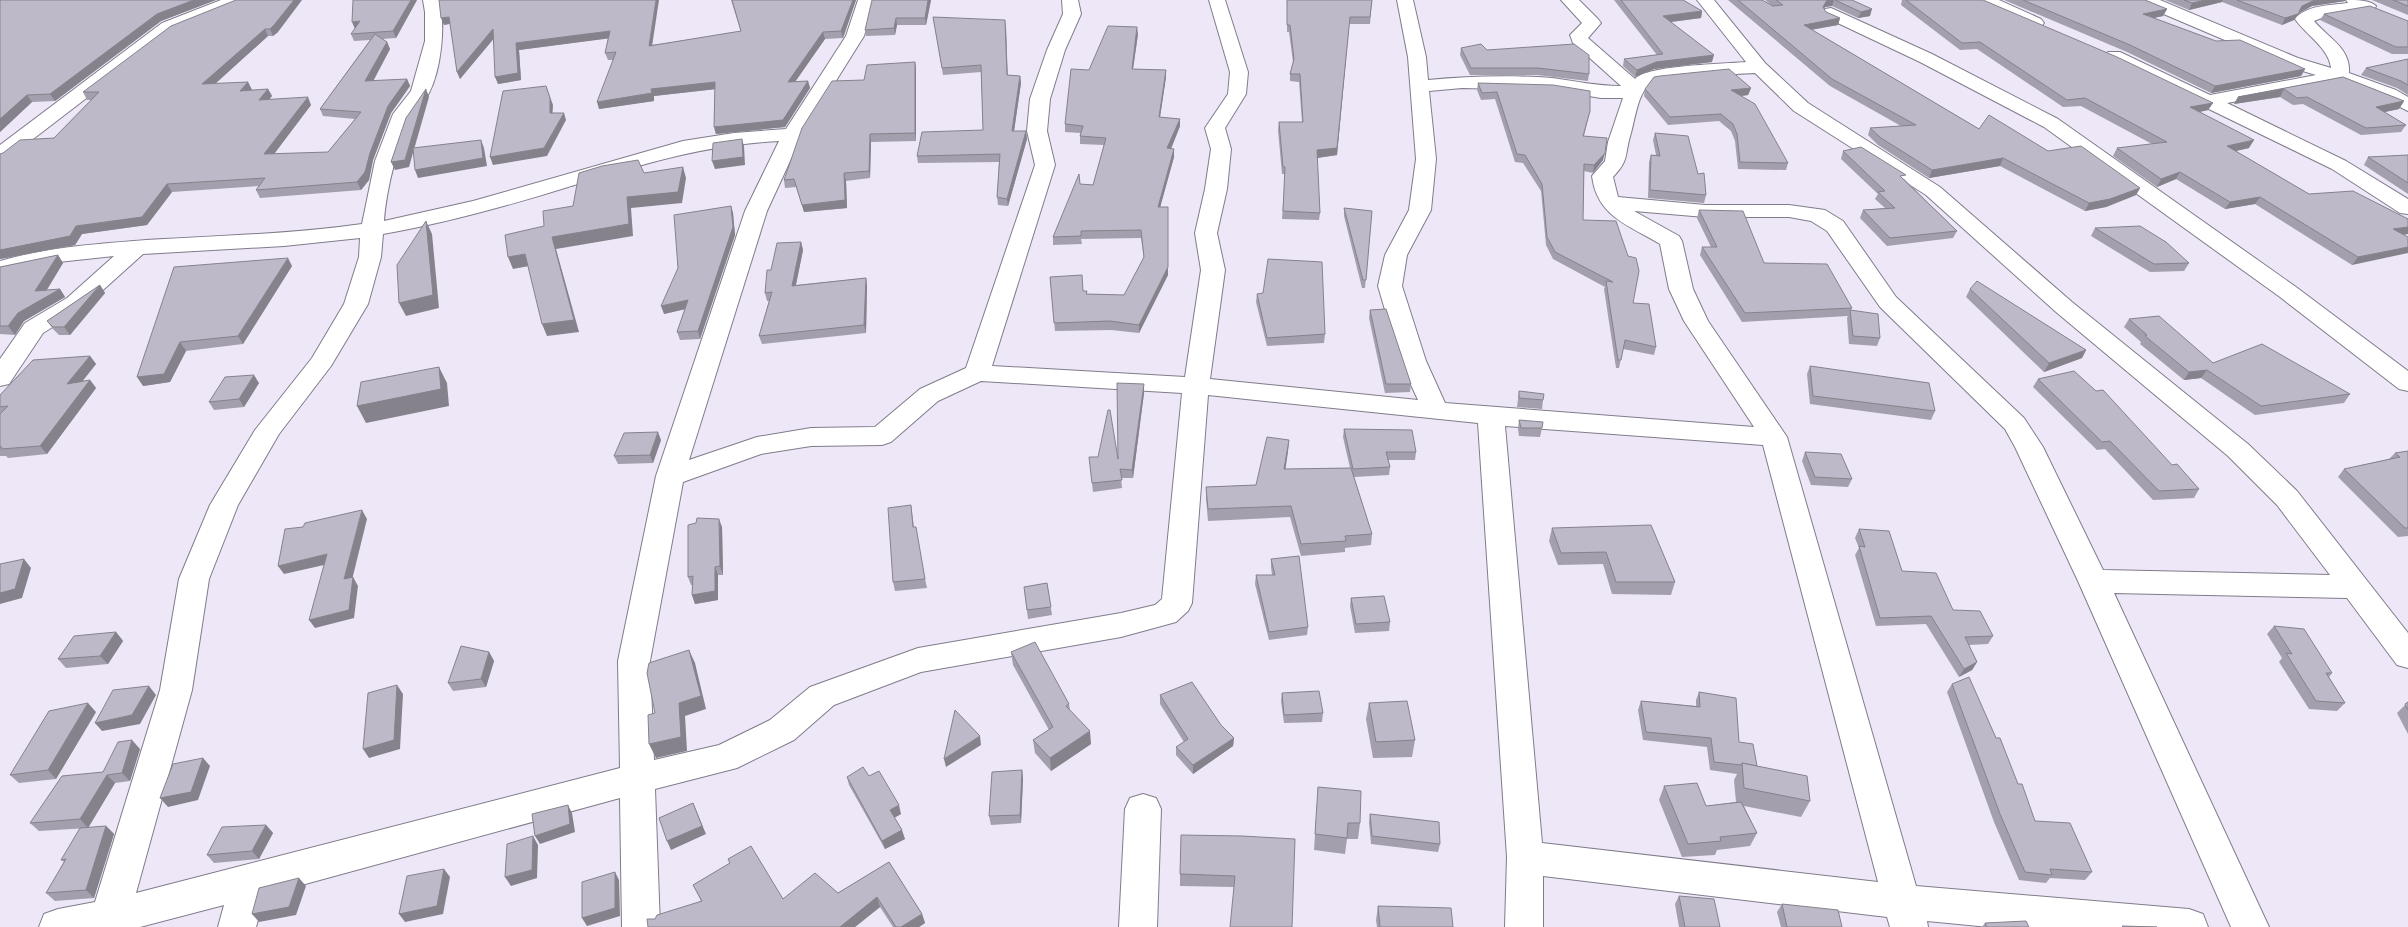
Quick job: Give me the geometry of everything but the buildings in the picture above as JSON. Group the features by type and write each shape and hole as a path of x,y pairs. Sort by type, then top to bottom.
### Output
{"street":[{"path":"0,155 168,27 236,0"},
{"path":"110,917 176,690 194,579 224,506 268,430 322,361 356,304 370,257 374,209 384,161 403,114 420,92 434,41 434,12 431,0"},
{"path":"641,927 634,661 670,476 756,211 792,135 855,36 866,0"},
{"path":"977,372 1046,165 1037,131 1040,99 1056,50 1072,14 1070,0"},
{"path":"58,927 110,917 250,882 638,778 725,758 782,730 822,696 918,660 1121,625 1165,614 1177,603 1196,386 1213,270 1206,233 1216,188 1221,148 1215,128 1237,94 1239,72 1217,0"},
{"path":"1405,0 1420,86 1426,159 1420,210 1396,255 1390,286 1413,361 1435,410"},
{"path":"1568,0 1592,23 1580,34 1579,39 1634,91"},
{"path":"1705,0 1759,67 1801,107 1933,192 2064,307 2238,450 2288,498 2353,587 2408,656"},
{"path":"1985,0 2050,29"},
{"path":"2146,0 2292,62 2340,76 2389,94 2408,105"},
{"path":"2340,76 2342,66 2334,49 2307,25 2304,19 2320,12 2369,6"},
{"path":"1831,13 1926,58 2051,123 2272,281 2408,383"},
{"path":"2094,48 2209,101 2339,165 2408,208"},
{"path":"1759,67 1667,74 1645,79 1634,91 1618,142 1615,163 1602,176 1605,193 1611,202 1671,241 1675,250 1681,289 1696,321 1774,437 1905,914"},
{"path":"2209,101 2340,76"},
{"path":"1420,86 1462,82 1552,84 1601,92 1634,91"},
{"path":"0,268 29,258 136,248 291,240 372,230 419,222 508,198 636,159 713,141 752,136 792,135"},
{"path":"1611,202 1705,211 1789,211 1817,216 1835,226 1888,302 2015,424 2029,447 2093,581 2250,927"},
{"path":"0,378 34,328 54,314 75,303 136,248"},
{"path":"670,476 757,446 811,437 882,436 929,395 977,372 1196,386 1491,416 1774,437"},
{"path":"1491,416 1525,857 1524,927"},
{"path":"2093,581 2353,587"},
{"path":"1138,927 1143,809"},
{"path":"1525,857 1905,914 2189,927"},
{"path":"237,927 250,882"}]}
